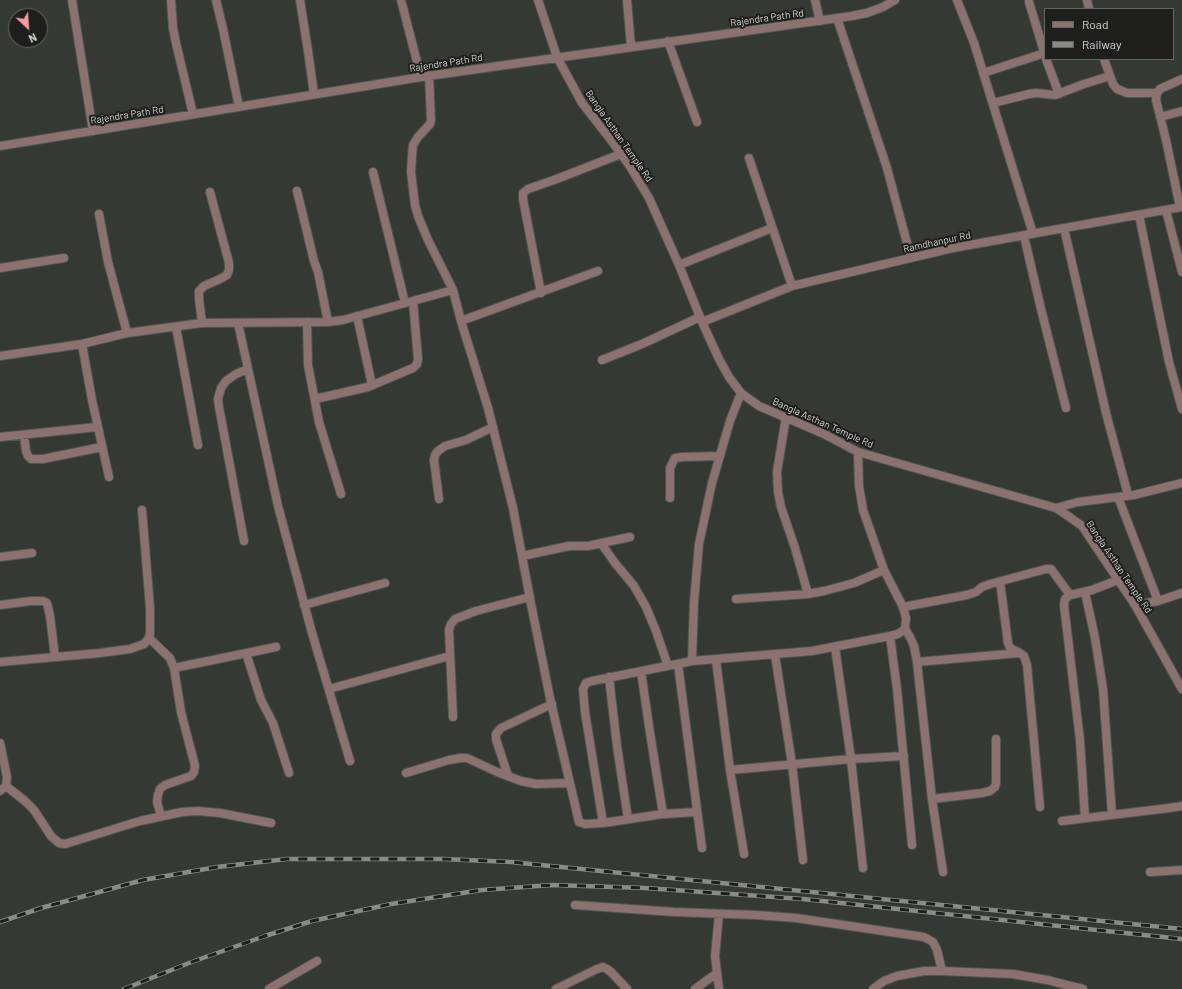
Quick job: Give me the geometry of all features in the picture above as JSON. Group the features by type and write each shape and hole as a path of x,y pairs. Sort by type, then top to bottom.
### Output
{"street":[{"path":"72,0 93,131"},
{"path":"171,0 173,28 193,114"},
{"path":"216,0 239,107"},
{"path":"300,0 314,94"},
{"path":"401,0 425,76 431,120 430,124 418,137 414,145 411,172 415,205 428,240 453,290 460,321 488,408 513,508 552,704 579,822 584,824 603,823 663,814 697,812"},
{"name":"Bangla Asthan Temple Rd","path":"538,0 556,57 582,103 621,154 649,198 680,265 701,320 719,359 729,377 741,392 759,406 824,434 858,452 1056,508 1082,526 1135,606 1182,690"},
{"path":"627,0 631,46"},
{"path":"815,0 820,20"},
{"name":"Rajendra Path Rd","path":"0,146 425,76 837,18 867,13 883,7 894,0"},
{"path":"957,0 974,43 1034,234"},
{"path":"1030,2 1044,51"},
{"path":"837,18 887,168 910,258"},
{"path":"668,41 697,122"},
{"path":"983,73 1044,54"},
{"path":"1046,60 1059,94"},
{"path":"1104,60 1113,84 1117,89 1127,93 1157,93"},
{"path":"993,103 1036,93 1055,96 1084,84 1110,76"},
{"path":"1181,207 1156,100 1157,93 1160,89 1182,79"},
{"path":"1160,117 1182,111"},
{"path":"541,293 523,193 528,189 621,154"},
{"path":"749,158 792,286"},
{"path":"315,400 372,385 407,372 417,364 418,359 409,302 373,172"},
{"path":"297,191 318,272 328,322"},
{"path":"202,323 199,299 200,291 204,286 227,275 229,270 226,250 210,192"},
{"name":"Ramdhanpur Rd","path":"602,360 701,320 792,286 953,248 1181,207"},
{"path":"1166,210 1182,272"},
{"path":"99,214 108,262 127,333"},
{"path":"1139,215 1170,362 1182,409"},
{"path":"680,265 772,228"},
{"path":"1064,228 1106,413 1128,495"},
{"path":"1024,236 1066,408"},
{"path":"0,268 64,258"},
{"path":"460,321 541,293 598,271"},
{"path":"0,356 82,344 127,333 202,323 328,322 342,320 453,290"},
{"path":"357,316 372,385"},
{"path":"307,322 308,365 319,422 341,494"},
{"path":"238,323 278,506 304,605 350,761"},
{"path":"176,327 198,445"},
{"path":"82,344 97,427 109,477"},
{"path":"244,541 218,399 221,388 226,381 236,374 248,369"},
{"path":"692,661 694,602 699,544 712,483 730,421 741,392"},
{"path":"786,418 777,472 778,492 781,507 795,548 808,594"},
{"path":"0,437 97,427"},
{"path":"439,500 434,460 438,450 445,446 466,440 493,427"},
{"path":"24,435 26,451 31,459 102,447"},
{"path":"858,452 859,486 863,510 884,570 903,606 906,618 905,629 914,646 932,800 943,872"},
{"path":"670,498 670,468 675,458 682,456 720,456"},
{"path":"1056,508 1078,502 1128,495 1182,482"},
{"path":"1118,497 1158,601"},
{"path":"0,662 130,649 144,644 149,638 150,633 150,608 142,510"},
{"path":"522,556 569,546 601,544 630,537"},
{"path":"601,544 634,586 646,607 656,630 668,666"},
{"path":"0,557 32,553"},
{"path":"903,606 967,595 976,592 982,587 1046,569 1051,570 1070,595"},
{"path":"736,598 808,594 824,591 854,583 884,570"},
{"path":"1085,818 1080,740 1064,604 1065,599 1070,595 1085,592 1118,580"},
{"path":"1000,582 1008,643 1010,648 1024,656 1027,665 1040,807"},
{"path":"304,605 384,583"},
{"path":"1085,592 1095,638 1103,689 1112,815"},
{"path":"1135,606 1158,601 1182,593"},
{"path":"453,717 449,630 451,624 455,619 476,611 530,597"},
{"path":"0,605 31,601 43,601 47,604 55,657"},
{"path":"603,823 585,712 583,689 586,684 592,681 692,661 812,651 890,636 898,634 905,629"},
{"path":"890,636 904,756 912,845"},
{"path":"149,638 170,658 174,668 181,712 195,766 194,772 191,776 165,785 160,789 157,802 161,816"},
{"path":"174,668 276,647"},
{"path":"835,647 851,759 863,868"},
{"path":"246,653 261,700 273,723 289,773"},
{"path":"917,662 1020,653"},
{"path":"775,655 792,764 803,860"},
{"path":"329,689 450,656"},
{"path":"716,660 730,770 744,854"},
{"path":"678,664 702,848"},
{"path":"641,671 663,814"},
{"path":"609,678 628,819"},
{"path":"508,776 496,739 496,734 501,728 552,704"},
{"path":"932,800 982,793 990,791 995,787 996,739"},
{"path":"0,743 7,777 3,788 26,801 34,810 51,836 59,843 65,844 73,842 130,824 182,812 198,811 220,813 271,823"},
{"path":"730,770 851,759 904,756"},
{"path":"406,773 449,760 467,758 521,781 536,784 570,783"},
{"path":"1062,821 1182,806"},
{"path":"1150,872 1182,870"},
{"path":"575,905 796,918 924,937 932,942 937,950 942,971"},
{"path":"719,914 715,956 719,989"},
{"path":"269,989 317,962"},
{"path":"556,989 603,967 607,968 627,989"},
{"path":"873,989 884,981 897,976 924,971 1013,974 1047,980 1083,989"},
{"path":"695,989 717,973"}],"railway":[{"path":"0,922 41,908 143,880 217,867 287,859 444,859 511,862 1182,929"},
{"path":"124,989 189,963 312,921 391,904 482,890 552,885 645,888 803,899 1182,939"}]}
